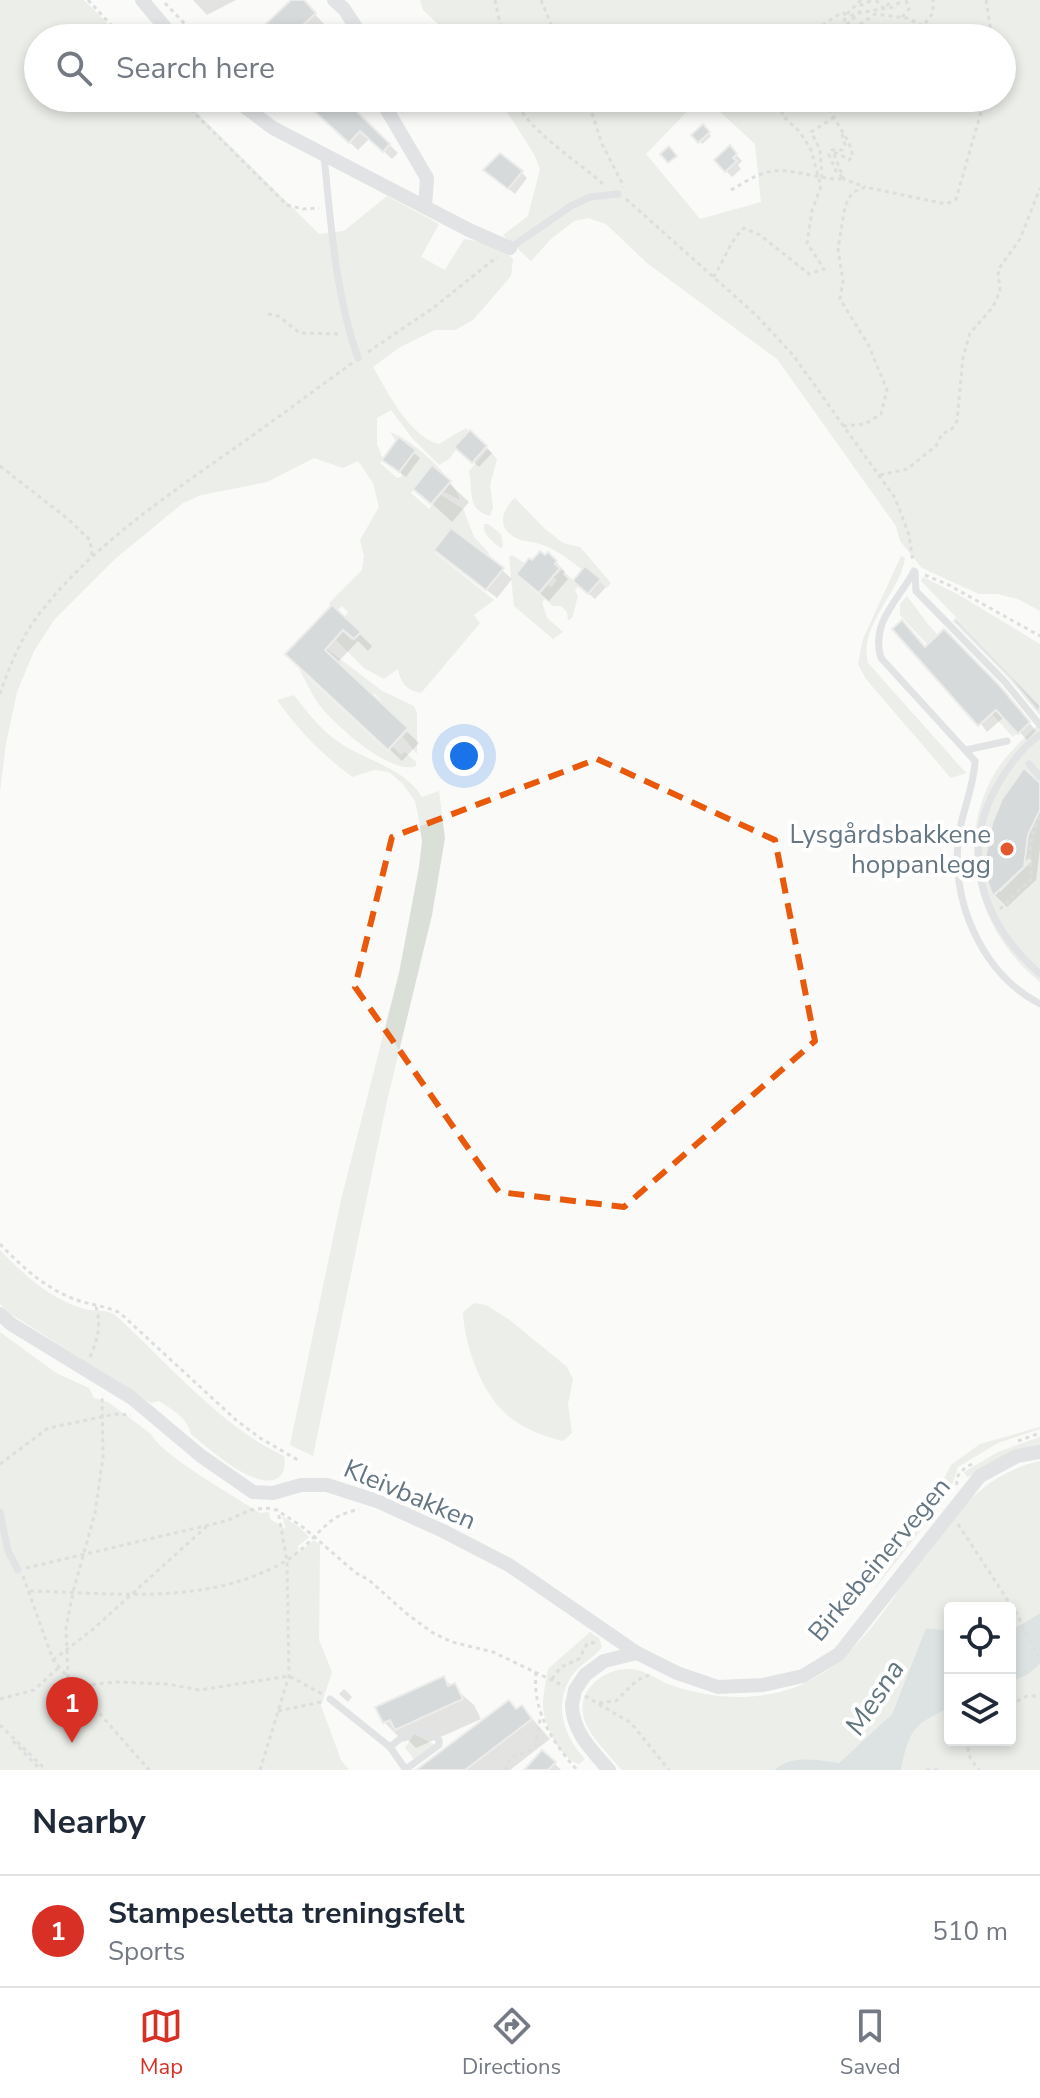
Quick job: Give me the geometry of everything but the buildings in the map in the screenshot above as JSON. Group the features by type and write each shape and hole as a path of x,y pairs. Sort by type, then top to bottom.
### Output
{"street":[{"path":"142,0 162,24"},
{"path":"334,0 354,24"},
{"path":"252,112 273,128 324,155 510,248"},
{"path":"388,112 427,178 425,207"},
{"name":"Kleivbakken","path":"0,1314 11,1324 132,1398 201,1456 253,1492 273,1493 301,1485 327,1485 377,1501 509,1565 637,1653"},
{"name":"Birkebeinervegen","path":"637,1653 677,1673 718,1687 763,1685 803,1676 839,1654 980,1476 1017,1456 1040,1452"},
{"path":"609,1770 580,1736 573,1720 575,1690 585,1675 604,1661 637,1653"}],"lane":[{"path":"324,155 349,332 358,358"},
{"path":"510,248 571,206 590,197 622,193"},
{"path":"914,571 916,591 1005,682 1040,725"},
{"path":"914,571 882,621 877,643 881,658 975,761 974,779 958,835 958,885 966,915 979,943 1009,982 1040,1004"},
{"path":"1040,735 1031,741 1006,771 990,796 978,844 978,871 988,907 1011,943 1040,974"},
{"path":"966,750 1007,741"},
{"path":"1029,764 1040,777"},
{"path":"0,1512 8,1551 18,1570"},
{"path":"330,1699 390,1747 406,1770 433,1751 439,1740 421,1730 410,1730 390,1747"}],"path":[{"path":"88,0 110,24"},
{"path":"162,0 185,24"},
{"path":"495,0 500,24"},
{"path":"541,0 551,24"},
{"path":"843,24 847,14 861,0"},
{"path":"847,24 859,13 861,5 874,0 884,9 918,24"},
{"path":"884,9 892,0"},
{"path":"826,24 833,16 850,16 893,7 904,0 909,9 902,17"},
{"path":"925,24 933,13 933,0"},
{"path":"986,0 990,24"},
{"path":"861,24 875,14 902,17"},
{"path":"193,112 287,205 310,210 329,202"},
{"path":"522,112 607,187 622,193 756,315 793,355 895,498 909,535 914,571 947,584 1040,636"},
{"path":"592,112 622,193"},
{"path":"713,277 723,264 735,236 744,228 760,235 809,274 824,269 807,243 812,211 821,186 811,150 782,112"},
{"path":"831,112 853,156 849,160 833,154"},
{"path":"731,190 753,177 772,171 844,179 865,187 946,204 956,199 981,112"},
{"path":"822,178 820,149 811,132 834,118"},
{"path":"842,130 845,145 842,150 832,150 844,179"},
{"path":"843,426 865,424 881,414 887,390 869,346 840,299 843,281 838,249 839,230 852,193 865,187"},
{"path":"878,475 907,469 936,446 942,434 952,429 957,421 961,367 970,333 993,307 1000,291 998,270 1020,239 1040,188"},
{"path":"0,694 15,652 38,615 92,556 147,510 358,358 433,308 510,248"},
{"path":"268,314 278,316 300,333 349,332"},
{"path":"0,466 79,529 90,540 92,556"},
{"path":"997,912 1032,878 1029,857 1033,830 1040,817"},
{"path":"0,1244 42,1282 63,1295 120,1313 236,1420 298,1460"},
{"path":"84,1368 98,1336 95,1304"},
{"path":"68,1678 66,1628 95,1513 103,1457 103,1379"},
{"path":"0,1464 48,1428 102,1417 134,1415"},
{"path":"30,1591 129,1596 211,1590 260,1574 287,1561 334,1519 377,1501"},
{"path":"18,1570 226,1521 250,1510 277,1510 433,1633 452,1642 493,1652 564,1686"},
{"path":"260,1770 289,1676 287,1561 277,1510"},
{"path":"950,1511 1018,1616 1040,1660"},
{"path":"53,1660 91,1631 208,1525"},
{"path":"18,1570 25,1577 53,1660 149,1770"},
{"path":"552,1680 561,1667 579,1659 587,1644 615,1637"},
{"path":"0,1699 34,1690 60,1667"},
{"path":"536,1672 534,1686 541,1715 559,1750 577,1770"},
{"path":"575,1698 599,1703 616,1701 636,1681 651,1673"},
{"path":"76,1686 116,1682 167,1684 199,1690 289,1676 330,1699"},
{"path":"1016,1702 1027,1696 1040,1696"},
{"path":"278,1711 330,1699"},
{"path":"599,1703 631,1723 669,1770"},
{"path":"505,1770 511,1757 535,1746 541,1715"},
{"path":"0,1725 43,1770"},
{"path":"968,1746 968,1756 979,1770"},
{"path":"926,1770 940,1770"}],"highlighted area":[{"path":"597,759 775,840 815,1041 624,1207 499,1192 355,987 392,837"}],"shaded area":[{"path":"0,0 84,0 108,24 24,24 24,112 196,112 319,234 344,231 387,196 439,224 421,257 445,270 464,239 497,248 513,259 511,276 473,320 455,330 435,330 400,347 373,367 400,412 428,440 439,444 466,428 469,433 449,459 439,465 413,439 391,410 377,418 377,444 383,459 380,463 397,478 401,477 414,453 396,441 390,432 420,451 450,481 460,500 444,492 449,485 431,470 411,493 429,509 441,495 463,509 474,537 489,553 488,556 452,529 434,552 494,600 474,615 480,623 421,693 412,690 405,685 398,669 384,679 364,668 336,640 343,632 352,641 359,633 344,618 348,612 342,606 336,612 329,603 362,570 364,556 360,540 379,507 373,483 358,461 343,468 314,458 267,482 201,495 183,503 116,558 54,620 34,651 17,692 0,791"},
{"path":"420,0 1040,0 1040,611 1018,599 979,594 922,568 900,541 896,526 777,359 647,263 606,224 588,218 574,221 551,239 531,261 503,235 528,216 540,169 507,112 686,112 646,154 700,219 761,202 755,144 720,112 1016,112 1016,24 438,24 423,10"},
{"path":"488,449 497,459 490,485 493,507 490,516 474,504 469,471"},
{"path":"515,498 563,543 580,547 611,583 607,588 586,568 583,570 556,551 510,534 503,524 503,518"},
{"path":"484,524 501,534 501,548 486,534"},
{"path":"512,555 526,564 527,569 520,578 539,595 548,585 552,587 557,580 554,577 562,570 578,586 572,618 568,620 567,612 561,606 553,606 545,599 542,602 547,618 563,632 553,639 514,606 509,557"},
{"path":"901,556 905,558 902,571 869,635 868,663 966,773 951,778 866,679 858,664 863,639"},
{"path":"923,577 1040,644 1040,704 921,581"},
{"path":"907,596 1021,729 1013,737 900,615 900,604"},
{"path":"327,649 382,691 414,706 417,714 417,754 403,737 408,731 378,703 381,700 374,693 371,696 324,653"},
{"path":"299,669 388,752 393,747 401,755 405,752 416,762 416,766 392,763 363,746 318,703"},
{"path":"294,695 322,728 344,746 393,770 414,786 422,797 439,791 445,838 432,915 387,1101 313,1456 290,1445 341,1200 399,973 422,841 415,801 402,783 389,772 374,770 352,777 302,732 277,700"},
{"name":"Lysgårdsbakkene hoppanlegg","path":"1040,723 1040,982 1018,961 986,911 974,854 976,825 984,796 998,768"},
{"path":"0,1250 49,1293 84,1309 114,1314 216,1411 260,1443 284,1456 281,1475 272,1480 261,1480 234,1467 191,1434 183,1418 159,1401 151,1403 11,1314 0,1304"},
{"path":"474,1303 486,1305 511,1321 567,1367 573,1379 568,1404 572,1433 563,1441 522,1426 494,1401 475,1364 464,1324 463,1312"},
{"path":"0,1332 56,1373 89,1388 94,1398 108,1402 201,1476 260,1513 269,1512 270,1519 286,1529 282,1516 299,1527 309,1537 298,1546 299,1552 314,1540 320,1545 319,1640 332,1672 321,1706 341,1760 349,1770 0,1770"},
{"path":"1040,1427 998,1443 958,1467 949,1494 870,1595 920,1524 951,1465 980,1444"},
{"path":"1040,1437 1040,1445 971,1476 967,1477 964,1472 998,1452"},
{"path":"1040,1461 1040,1613 1016,1627 1016,1602 944,1602 944,1630 926,1628 892,1714 839,1763 797,1760 775,1770 622,1770 589,1730 582,1707 585,1696 597,1680 616,1671 636,1670 671,1685 701,1693 749,1697 796,1687 832,1667 862,1638 940,1533 968,1501 1001,1476"},
{"path":"1040,1613 1040,1664 1016,1680 1016,1674 1016,1627"},
{"path":"926,1628 944,1630 944,1711 915,1730 910,1737 901,1770 775,1770 797,1760 839,1763 892,1714"},
{"path":"590,1632 599,1638 602,1647 574,1673 563,1695 562,1706 566,1729 585,1759 579,1764 561,1751 552,1737 544,1714 543,1698 548,1669"},
{"path":"1040,1664 1040,1770 901,1770 910,1737 915,1730 944,1711 944,1746 1016,1746 1016,1680"},
{"path":"414,1734 435,1745 418,1759 414,1759 405,1748"}],"place":[{"name":"Lysgårdsbakkene hoppanlegg","path":"1007,849"},
{"name":"Stampesletta treningsfelt","path":"72,1743"}],"water label":[{"name":"Mesna","path":"874,1697"}]}
